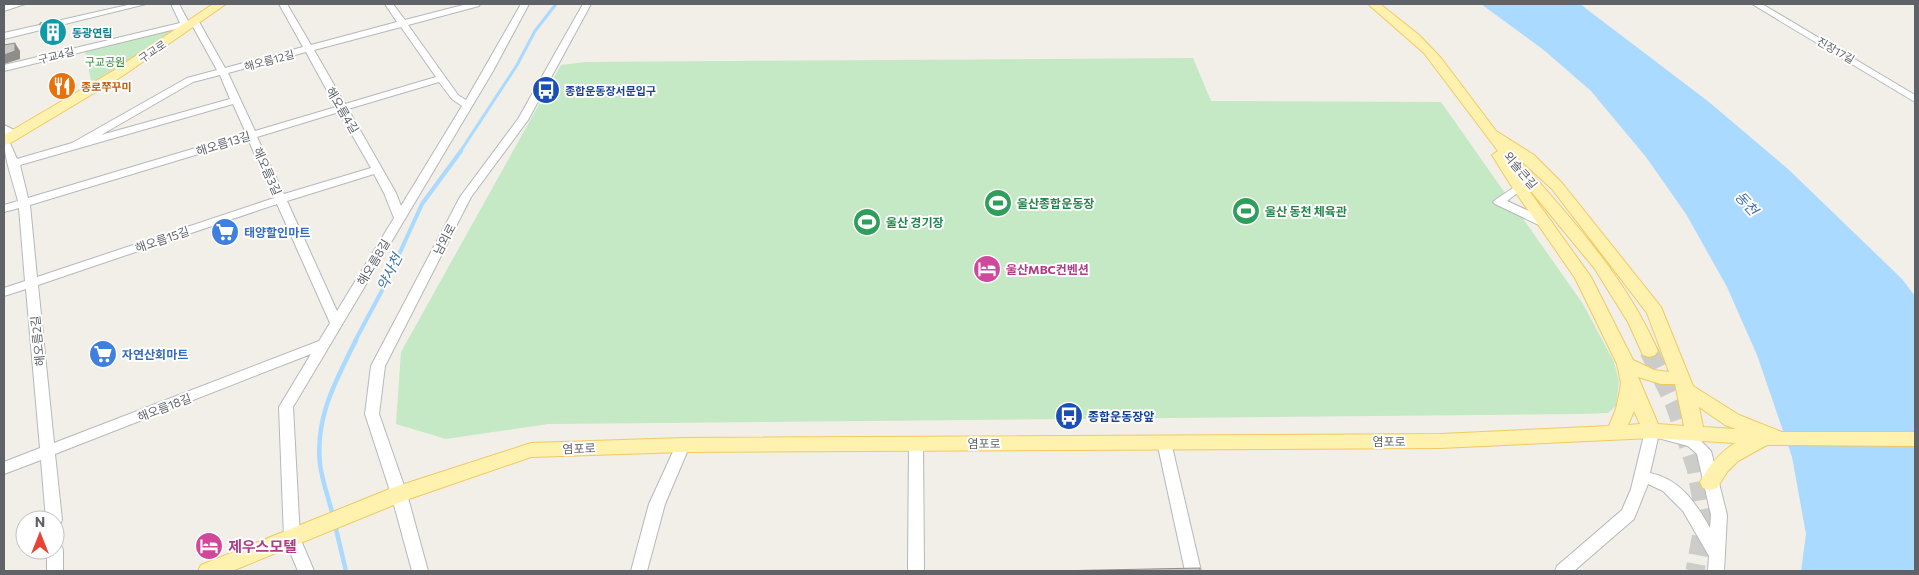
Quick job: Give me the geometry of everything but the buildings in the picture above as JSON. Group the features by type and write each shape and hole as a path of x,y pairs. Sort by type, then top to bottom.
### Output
{"main road":[{"name":"구교로","path":"6,134 117,74 190,22 220,4"},
{"name":"외솔큰길","path":"1373,4 1390,16 1427,49 1491,134 1598,262 1643,334 1649,352"},
{"path":"1491,134 1500,160 1583,277 1626,364 1630,383 1652,431"},
{"path":"1491,134 1529,158 1557,186 1655,311 1686,390 1696,434"},
{"path":"1626,364 1647,376 1661,378 1674,378 1678,371"},
{"path":"1614,434 1623,418 1628,402 1630,383"},
{"path":"1686,390 1732,420 1774,438"},
{"name":"염포로","path":"209,571 399,494 531,450 683,445 1440,441 1652,431 1774,438 1915,439"},
{"path":"1710,482 1722,462 1743,448 1774,438"}],"street":[{"path":"4,8 21,4"},
{"path":"4,36 142,4"},
{"name":"해오름3길","path":"175,4 190,22 223,72 336,322"},
{"name":"해오름4길","path":"283,4 390,193 400,218"},
{"path":"389,4 455,97 468,105"},
{"name":"해오름12길","path":"76,145 190,80 309,50 476,4"},
{"name":"해오름8길","path":"292,538 286,407 468,105 525,4"},
{"name":"남외로","path":"420,571 399,494 372,414 378,366 466,198 523,120 587,4"},
{"name":"진장17길","path":"1756,4 1915,99"},
{"name":"구교4길","path":"4,68 190,22"},
{"name":"해오름13길","path":"4,209 442,78"},
{"path":"14,163 236,100"},
{"name":"해오름2길","path":"6,134 24,203 53,510"},
{"name":"해오름15길","path":"4,292 377,170"},
{"path":"1519,187 1499,202 1546,224"},
{"name":"해오름18길","path":"4,468 324,344"},
{"path":"1563,571 1628,514 1639,489 1652,431 1700,446 1704,451 1719,515 1717,565"},
{"path":"1164,442 1193,571"},
{"path":"916,443 916,571"},
{"path":"639,571 657,504 683,445"},
{"path":"1641,478 1652,478 1664,482 1680,495 1692,512 1717,565"},
{"path":"292,538 306,571"}],"green space":[{"name":"구교공원","path":"185,25 92,86 85,50"},
{"name":"울산종합운동장","path":"1193,58 1211,101 1441,102 1583,304 1614,362 1619,382 1616,406 1608,413 1580,414 548,424 446,439 396,424 401,352 561,65 585,62"}],"water":[{"name":"동천","path":"1481,4 1580,4 1709,102 1788,169 1902,279 1915,296 1915,571 1801,571 1806,534 1792,457 1757,355 1727,287 1686,214 1646,157 1591,91 1545,51"}],"waterway":[{"name":"약사천","path":"460,152 517,65 535,31 556,4"},
{"name":"약사천","path":"355,341 386,283 422,204 461,151"},
{"name":"약사천","path":"333,516 320,464 321,430 329,399 356,340"},
{"name":"약사천","path":"335,525 346,571"}],"tunnel":[{"path":"1649,351 1675,405 1696,468 1705,517 1695,571"}],"place":[{"name":"동광연립","path":"53,32"},
{"name":"종로쭈꾸미","path":"62,86"},
{"name":"종합운동장서문입구","path":"546,90"},
{"name":"울산종합운동장","path":"998,203"},
{"name":"울산 동천 체육관","path":"1246,211"},
{"name":"울산 경기장","path":"867,222"},
{"name":"태양할인마트","path":"225,232"},
{"name":"울산MBC컨벤션","path":"987,269"},
{"name":"자연산회마트","path":"103,354"},
{"name":"종합운동장앞","path":"1069,416"},
{"name":"제우스모텔","path":"209,546"}]}
